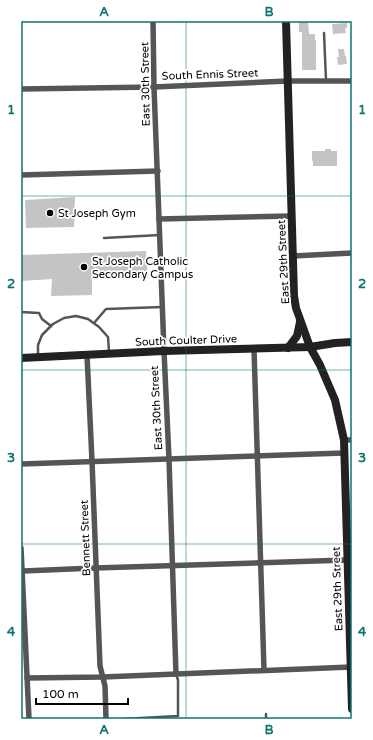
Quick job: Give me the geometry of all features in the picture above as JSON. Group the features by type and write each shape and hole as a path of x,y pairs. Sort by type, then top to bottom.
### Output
{"main road":[{"name":"East 29th Street","path":"286,21 294,296 296,308 310,347 333,393 348,440 344,453 347,560 350,605 352,709"},
{"path":"288,348 297,336 301,322"},
{"name":"South Coulter Drive","path":"21,358 310,347 352,342"}],"street":[{"name":"East 30th Street","path":"153,21 154,86 176,674"},
{"name":"South Ennis Street","path":"21,89 288,81 352,81"},
{"path":"21,176 158,171"},
{"path":"160,219 292,216"},
{"path":"293,256 352,253"},
{"path":"254,349 256,457 264,670"},
{"name":"Bennett Street","path":"87,355 100,666 105,686 106,719"},
{"path":"21,464 344,453"},
{"path":"21,548 29,719"},
{"path":"23,571 347,560"},
{"path":"27,678 103,677 351,667"}],"lane":[{"path":"324,33 326,81"},
{"path":"104,238 160,235"},
{"path":"94,323 106,309 162,307"},
{"path":"21,312 39,313 42,319 51,326"},
{"path":"38,357 38,345 42,335 51,326 64,318 76,316 88,319 99,327 108,337 110,354"},
{"path":"122,719 178,716 178,680 176,674"},
{"path":"266,714 266,719"}],"building":[{"path":"299,21 308,21 309,34 315,34 316,70 302,70 302,32 299,32"},
{"path":"347,23 347,28 345,28 346,33 333,34 332,24"},
{"path":"338,49 344,49 347,64 338,65"},
{"path":"325,149 337,151 337,166 313,166 312,151 325,151"},
{"name":"St Joseph Gym","path":"75,197 74,227 26,228 25,200"},
{"name":"St Joseph Catholic Secondary Campus","path":"146,251 148,278 92,278 92,295 51,296 52,279 21,281 21,255"}],"place":[{"name":"St Joseph Gym","path":"50,213"},
{"name":"St Joseph Catholic Secondary Campus","path":"84,267"}]}
